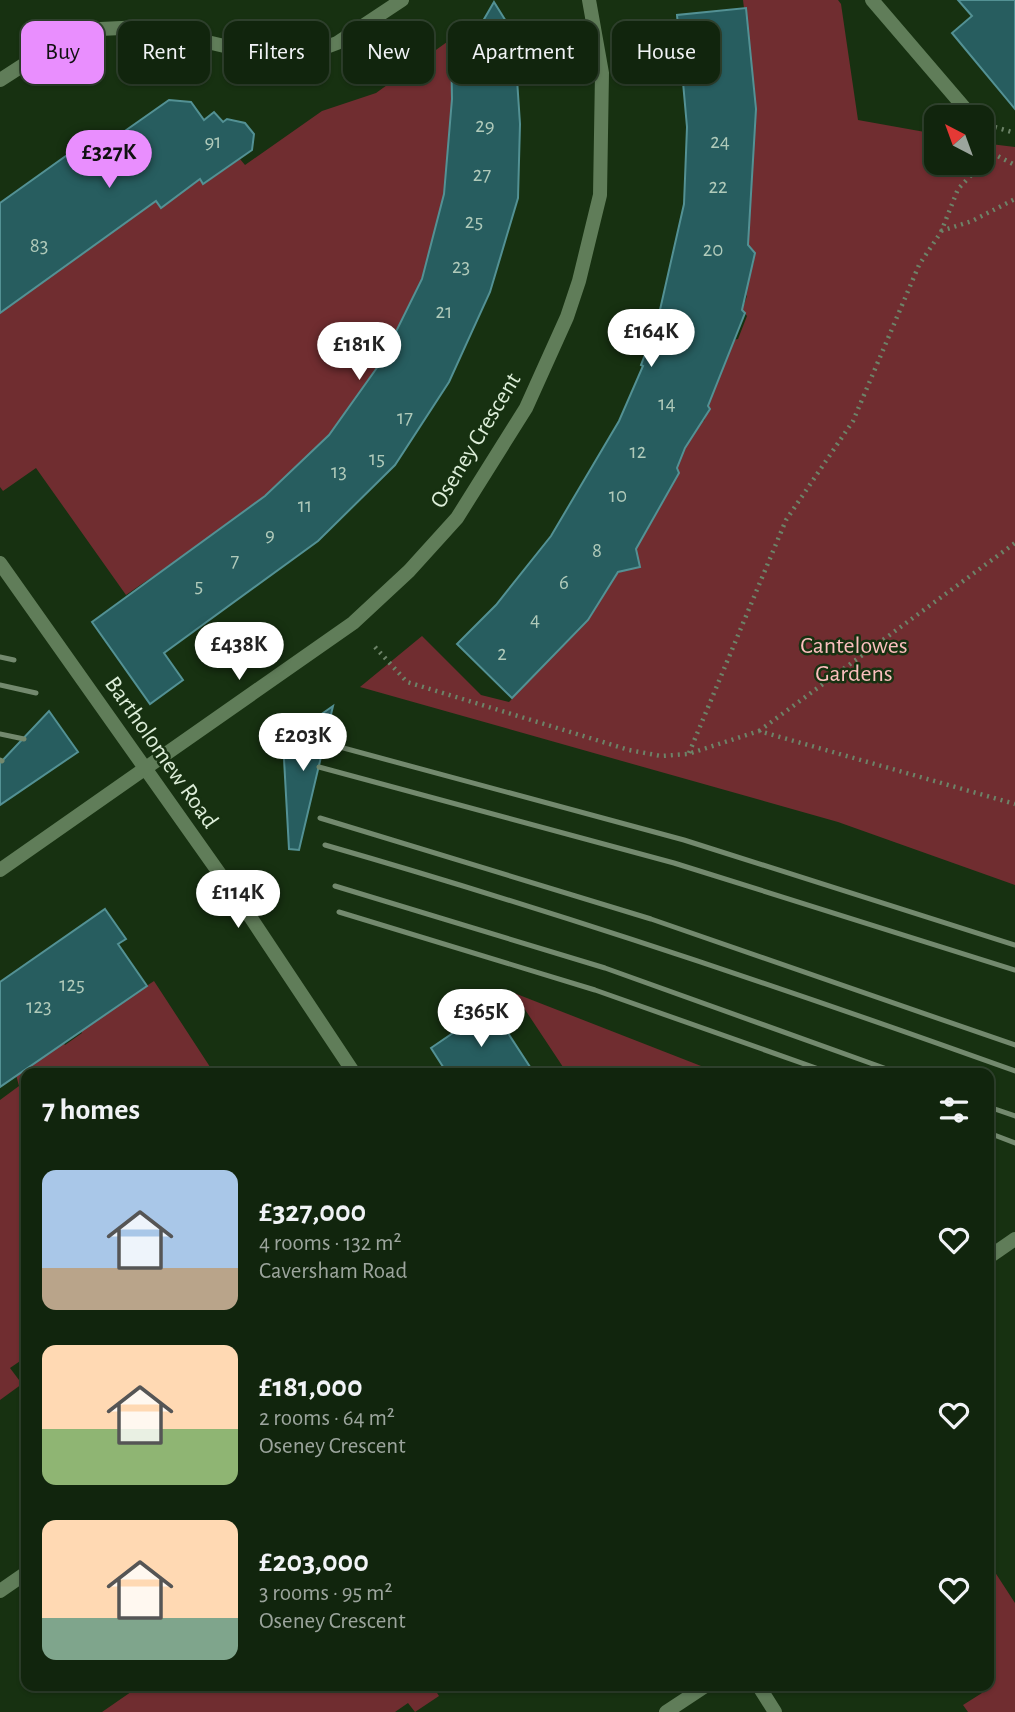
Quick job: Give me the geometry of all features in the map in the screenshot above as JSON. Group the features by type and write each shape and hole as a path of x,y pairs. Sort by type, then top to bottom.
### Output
{"street":[{"path":"0,80 62,40 80,33 113,27 143,27 263,55 305,55 346,38 402,0"},
{"name":"Oseney Crescent","path":"0,870 353,623 409,571 457,518 526,408 567,317 579,281 600,195 602,73 589,0"},
{"path":"872,0 962,105"},
{"name":"Bartholomew Road","path":"0,564 146,769 351,1068"},
{"path":"994,1254 1015,1239"},
{"path":"0,1591 21,1576"},
{"path":"666,1712 697,1691"},
{"path":"762,1691 775,1712"}],"path":[{"path":"994,136 995,127"},
{"path":"994,154 1015,165"},
{"path":"688,754 786,520 853,421 919,265 941,232 958,189 971,175"},
{"path":"941,232 972,221 1015,199"},
{"path":"353,623 407,682 629,750 660,756 688,754 759,731 1015,543"},
{"path":"759,731 1015,804"}],"green space":[{"name":"Cantelowes Gardens","path":"743,0 838,0 841,4 858,120 924,132 924,175 994,175 994,144 1015,147 1015,885 838,822 360,687 422,636 481,695 509,702 581,627 617,573 631,569 634,543 660,508 656,499 662,488 672,486 679,473 675,462 694,424 704,421 709,407 704,399 710,383 719,379 724,365 719,355 724,342 738,339 747,316 742,310 747,296 740,288 744,272 753,265 755,253 748,245 755,98"},
{"path":"448,43 448,84 451,84 451,101 445,194 436,237 422,280 381,362 356,400 297,468 230,523 126,595 36,468 3,491 0,487 0,313 156,201 161,208 200,179 204,184 240,159 245,165 322,111 376,93 389,84 434,84 434,51"},
{"path":"154,981 211,1068 22,1068 53,1028 65,1045 82,1033 80,1030"},
{"path":"514,993 706,1068 564,1068"},
{"path":"21,1069 21,1360 10,1368 21,1385 0,1400 0,1100 19,1086 16,1075"},
{"path":"994,1571 1015,1603 1015,1712 968,1712 963,1705 982,1693 981,1691 994,1691"},
{"path":"132,1691 436,1691 439,1696 415,1712 408,1703 395,1712 102,1712"}],"building":[{"path":"958,0 1015,0 1015,109 952,33 972,16"},
{"path":"494,2 506,21 483,21"},
{"path":"746,8 756,109 748,245 755,253 742,310 745,313 708,406 710,409 685,448 677,468 679,473 636,549 640,567 618,572 588,620 512,698 457,644 496,605 551,536 619,421 643,366 641,365 657,323 684,204 687,127 683,84 720,84 720,21 678,21 677,15"},
{"path":"452,84 517,84 520,124 518,198 490,292 449,382 395,465 318,541 164,653 183,680 150,704 92,622 265,496 329,435 381,362 422,279 444,194"},
{"path":"169,100 191,102 204,120 214,112 223,122 227,119 245,123 254,134 252,150 203,184 200,179 161,208 156,201 0,313 0,203 98,133 122,133"},
{"path":"333,706 299,850 289,849 283,741"},
{"path":"49,711 78,752 0,805 0,763"},
{"path":"105,909 126,939 118,944 147,986 28,1068 21,1068 21,1073 0,1087 0,982"},
{"path":"491,1007 531,1068 444,1068 431,1048"}],"railway":[{"path":"0,657 14,660"},
{"path":"0,685 36,693"},
{"path":"0,734 24,739"},
{"path":"325,743 684,840 1015,945"},
{"path":"319,767 674,863 1015,970"},
{"path":"320,818 651,919 1015,1045"},
{"path":"325,845 672,952 1015,1071"},
{"path":"335,886 605,968 884,1068"},
{"path":"339,912 595,990 816,1068"},
{"path":"994,1109 1015,1116"},
{"path":"994,1135 1015,1143"}]}
